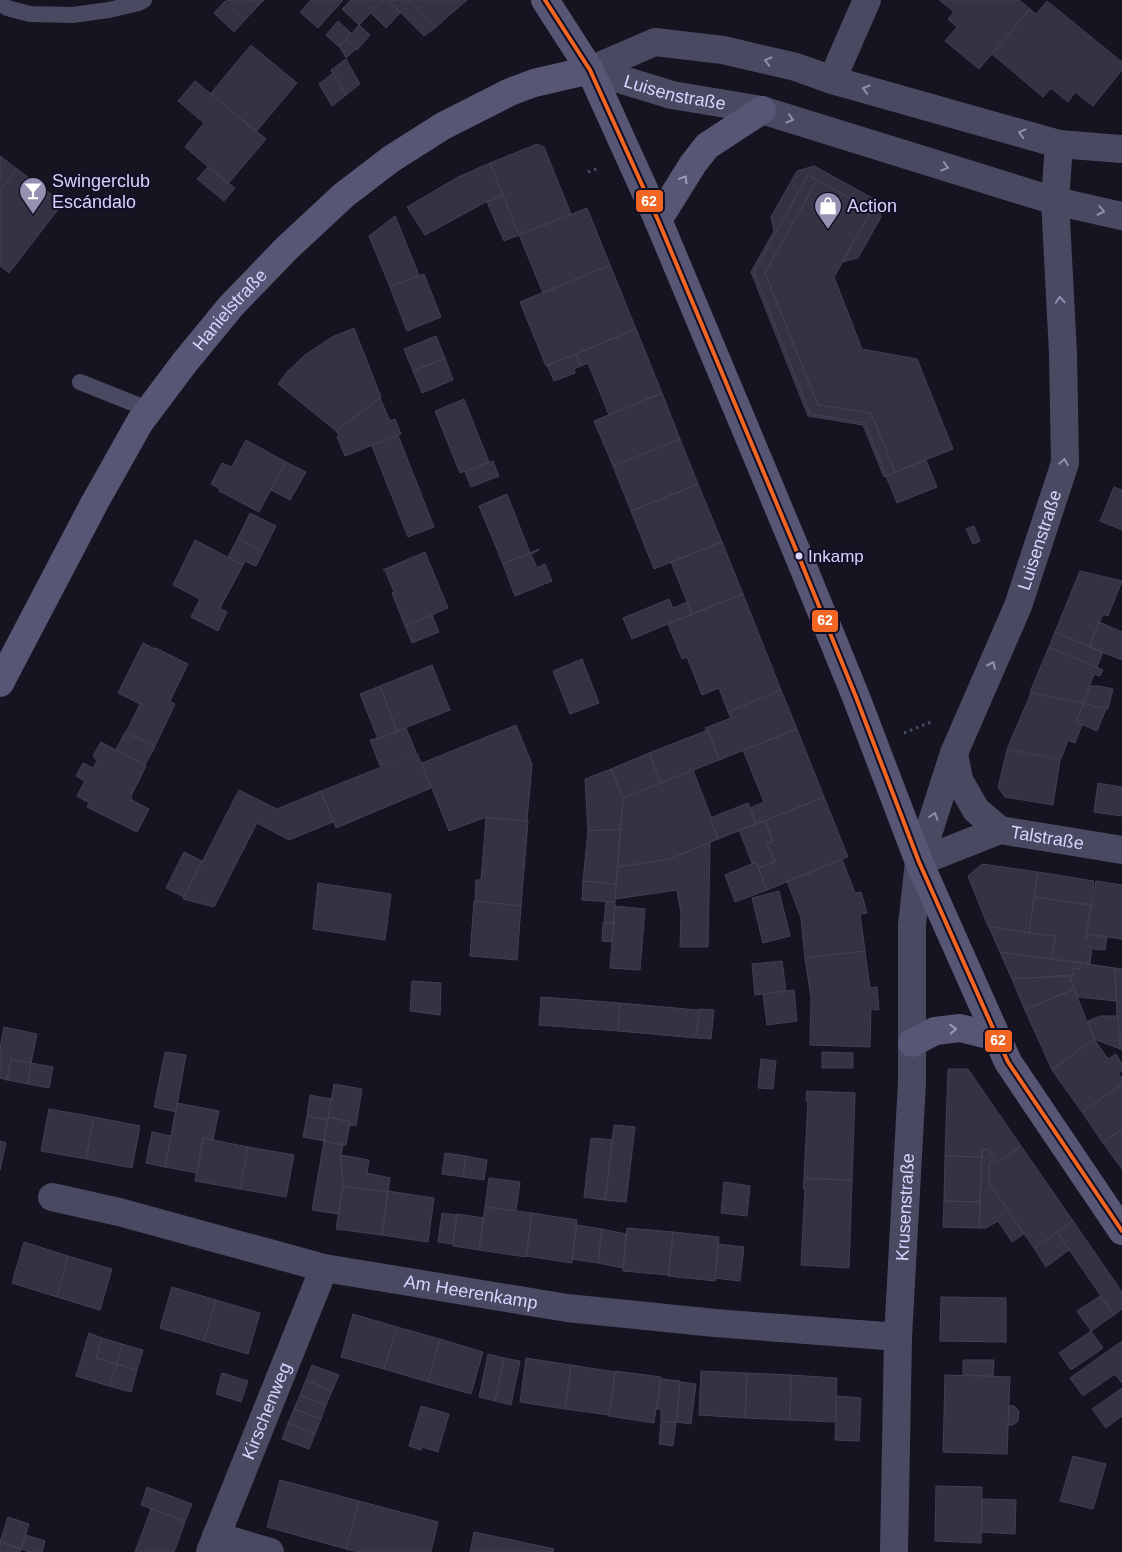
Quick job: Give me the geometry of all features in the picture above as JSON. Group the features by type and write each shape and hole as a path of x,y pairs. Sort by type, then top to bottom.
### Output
{"main road":[{"path":"545,0 590,70 658,220 856,697 918,862 1008,1062 1122,1231"},
{"name":"Hanielstraße","path":"0,683 95,502 140,422 231,306 287,248 344,195 391,159 443,126 510,92 534,83 590,70"},
{"path":"658,220 692,164 707,146 762,110"},
{"path":"912,1043 935,1030 960,1028 996,1036"}],"street":[{"path":"832,80 867,0"},
{"name":"Luisenstraße","path":"590,70 655,42 723,50 796,67 832,80 1059,144 1122,149"},
{"name":"Luisenstraße","path":"590,70 672,95 762,110 1055,201 1122,216"},
{"name":"Luisenstraße","path":"918,862 954,753 1018,606 1066,463 1063,353 1055,201 1059,144"},
{"path":"954,753 959,780 976,810 1000,830"},
{"name":"Talstraße","path":"918,862 1000,830 1122,850"},
{"name":"Krusenstraße","path":"894,1552 898,1337 912,1082 912,925 918,862"},
{"name":"Am Heerenkamp","path":"52,1197 119,1212 324,1268 567,1308 716,1323 898,1337"},
{"name":"Kirschenweg","path":"213,1544 324,1268"},
{"path":"213,1544 270,1552"}],"lane":[{"path":"0,3 8,8 30,14 72,15 109,10 139,3 144,0"},
{"path":"80,382 150,410"}],"building":[{"path":"226,0 253,0 259,5 245,20"},
{"path":"253,0 264,0 259,5"},
{"path":"311,0 343,0 318,28 300,12"},
{"path":"351,0 383,0 359,25 342,9"},
{"path":"383,0 388,0 400,13 386,28 371,13"},
{"path":"388,0 409,0 436,27 424,36"},
{"path":"409,0 467,0 436,27"},
{"path":"939,0 1019,0 1030,9 979,69 945,41 957,27 948,19 954,12"},
{"path":"225,1 245,20 234,32 214,13"},
{"path":"1047,1 1122,62 1122,70 1093,106 1075,92 1068,102 1051,88 1043,97 992,54 1030,9 1036,14"},
{"path":"338,21 351,33 339,47 326,35"},
{"path":"359,25 370,35 357,50 346,39"},
{"path":"346,39 356,49 346,58 339,46"},
{"path":"251,45 297,83 256,132 211,93"},
{"path":"346,59 360,84 346,95 331,70"},
{"path":"333,73 346,95 332,106 319,84"},
{"path":"195,81 266,139 228,184 185,147 204,123 178,101"},
{"path":"537,144 544,147 571,214 519,235 490,163"},
{"path":"0,156 17,169 0,191"},
{"path":"490,163 503,195 484,203 425,235 407,207 458,177"},
{"path":"814,166 876,200 881,217 858,258 842,262 872,210 808,175 754,272 810,414 865,423 886,476 884,477 863,425 808,416 751,272 774,231 771,217 797,171"},
{"path":"208,167 235,188 224,201 197,179"},
{"path":"17,169 63,203 9,273 0,266 0,191"},
{"path":"808,175 817,180 765,273 818,405 871,413 895,472 886,476 865,423 810,414 754,272"},
{"path":"817,180 872,210 834,277 862,349 917,359 953,449 895,472 871,413 818,405 765,273"},
{"path":"503,195 519,235 504,241 487,202"},
{"path":"587,208 610,265 543,293 519,235"},
{"path":"395,216 419,275 390,287 369,236"},
{"path":"610,265 636,329 546,366 520,302"},
{"path":"424,274 441,317 407,331 390,287"},
{"path":"354,328 381,397 336,431 278,384 287,372 305,355 332,337"},
{"path":"636,329 662,393 609,415 588,363 581,366 576,354"},
{"path":"436,336 445,358 413,371 404,349"},
{"path":"576,354 581,366 574,369 575,373 554,381 547,365"},
{"path":"445,358 453,380 422,393 413,371"},
{"path":"662,393 680,439 613,466 594,421"},
{"path":"380,398 390,421 395,419 401,434 345,456 336,431"},
{"path":"464,399 489,462 460,473 435,411"},
{"path":"398,435 434,527 408,537 372,446"},
{"path":"680,439 698,484 631,511 613,466"},
{"path":"246,440 286,462 259,512 219,491 220,489 211,484 222,463 232,467"},
{"path":"926,460 937,487 897,503 886,476"},
{"path":"493,461 499,476 471,487 465,472"},
{"path":"286,462 306,472 290,500 271,490"},
{"path":"698,484 722,542 654,569 631,511"},
{"path":"1114,487 1122,490 1122,530 1100,521"},
{"path":"507,494 530,553 503,564 479,506"},
{"path":"250,513 276,526 263,552 238,538"},
{"path":"974,526 980,541 973,544 966,529"},
{"path":"238,538 263,552 256,566 245,561 243,565 228,557"},
{"path":"195,540 243,565 220,608 227,612 218,631 191,617 200,599 173,585"},
{"path":"722,542 743,594 692,614 671,562"},
{"path":"539,549 531,554 537,568 545,564 552,581 515,596 503,564"},
{"path":"425,552 448,608 405,626 392,593 394,592 385,570 383,570"},
{"path":"1080,571 1122,581 1108,616 1103,614 1089,647 1055,632"},
{"path":"743,594 781,690 728,712 719,688 702,695 687,657 682,659 668,624"},
{"path":"669,599 673,608 687,602 692,614 632,639 623,618"},
{"path":"432,615 439,632 412,643 405,626"},
{"path":"1099,622 1122,632 1122,660 1089,647"},
{"path":"1055,632 1103,652 1097,667 1049,647"},
{"path":"143,643 188,664 170,701 175,704 155,746 126,732 140,704 118,693"},
{"path":"1049,647 1103,670 1100,676 1094,674 1083,703 1030,692"},
{"path":"582,659 599,703 570,714 553,671"},
{"path":"432,665 450,710 397,731 380,686"},
{"path":"380,686 397,731 378,739 360,694"},
{"path":"1090,686 1113,689 1108,709 1083,703"},
{"path":"781,690 797,729 719,760 708,730 705,728 731,718 728,712"},
{"path":"1031,693 1083,704 1076,722 1082,725 1075,743 1068,740 1061,759 1007,749"},
{"path":"1083,704 1106,709 1097,731 1076,722"},
{"path":"516,725 532,764 527,821 486,817 449,831 422,763"},
{"path":"406,728 416,752 380,766 370,740 378,739"},
{"path":"797,729 824,797 756,824 750,808 764,802 743,750"},
{"path":"708,730 719,760 661,783 649,753"},
{"path":"125,732 155,747 145,765 116,750"},
{"path":"101,742 146,766 131,796 132,800 149,809 137,832 87,807 89,803 77,796 85,781 76,776 83,763 93,768 97,761 93,756"},
{"path":"1007,750 1060,760 1053,805 1005,797 998,787"},
{"path":"417,753 431,788 336,828 321,791"},
{"path":"649,753 661,783 623,798 611,769"},
{"path":"611,769 623,798 620,829 588,831 585,779"},
{"path":"693,770 718,839 670,859 618,867 623,798"},
{"path":"1098,783 1122,787 1122,816 1094,812"},
{"path":"239,790 277,809 321,791 333,822 289,840 257,823 214,907 183,899"},
{"path":"824,797 848,857 767,890 758,868 775,862 767,844 773,841 765,821"},
{"path":"748,803 756,824 718,839 710,818"},
{"path":"486,818 528,821 521,906 475,901 476,880 481,880"},
{"path":"765,821 773,841 767,844 775,862 759,868 756,862 752,863 739,830"},
{"path":"620,829 616,884 583,881 588,831"},
{"path":"710,842 708,947 680,947 681,914 677,890 615,899 618,867 670,859"},
{"path":"184,852 202,861 184,897 166,888"},
{"path":"842,859 855,893 861,892 867,913 860,914 865,951 805,958 801,918 787,881"},
{"path":"756,862 767,890 735,902 725,875"},
{"path":"982,864 1038,872 1029,933 988,926 968,876"},
{"path":"1038,872 1094,881 1091,905 1034,897"},
{"path":"583,881 616,884 615,902 582,900"},
{"path":"1096,881 1122,885 1122,939 1087,934"},
{"path":"318,883 391,894 385,940 313,929"},
{"path":"779,891 790,936 763,943 752,898"},
{"path":"1034,897 1091,905 1084,946 1092,947 1090,964 1052,959 1055,936 1029,933"},
{"path":"474,901 521,906 517,960 470,956"},
{"path":"606,902 615,902 614,923 604,923"},
{"path":"615,906 645,909 640,970 610,968"},
{"path":"603,923 614,923 612,942 602,941"},
{"path":"989,927 1055,936 1052,959 1000,952"},
{"path":"1087,934 1107,937 1105,950 1093,949 1093,946 1086,945"},
{"path":"865,951 870,988 877,987 879,1010 871,1009 870,1047 810,1045 811,998 805,958"},
{"path":"1000,952 1080,963 1080,969 1074,968 1073,976 1012,979"},
{"path":"782,961 786,991 755,995 752,964"},
{"path":"1080,963 1115,968 1116,1001 1078,997 1069,975 1073,976 1074,968 1080,969"},
{"path":"1115,968 1122,969 1122,1016 1117,1016"},
{"path":"1069,975 1074,989 1025,1010 1012,979"},
{"path":"412,981 441,983 440,1015 410,1011"},
{"path":"1074,989 1094,1039 1052,1070 1025,1010"},
{"path":"794,990 797,1021 767,1025 763,994"},
{"path":"541,997 620,1003 618,1031 539,1025"},
{"path":"620,1003 698,1010 696,1038 618,1031"},
{"path":"699,1009 714,1010 711,1039 697,1038"},
{"path":"1100,1016 1118,1016 1120,1049 1094,1039 1088,1021"},
{"path":"1118,1016 1122,1016 1122,1033 1119,1033"},
{"path":"4,1027 37,1034 31,1063 11,1059 7,1080 0,1078 0,1048"},
{"path":"1120,1033 1122,1033 1122,1050 1120,1049"},
{"path":"1094,1039 1108,1059 1116,1054 1122,1064 1122,1071 1118,1073 1122,1078 1122,1084 1082,1112 1052,1070"},
{"path":"165,1052 186,1055 176,1112 154,1107"},
{"path":"822,1052 853,1053 853,1068 822,1068"},
{"path":"11,1059 31,1063 28,1084 7,1080"},
{"path":"761,1059 776,1061 773,1089 758,1088"},
{"path":"31,1063 53,1067 49,1088 28,1084"},
{"path":"948,1069 968,1069 1021,1146 997,1163 989,1150 982,1149 982,1157 945,1156"},
{"path":"334,1084 362,1089 356,1126 349,1125 350,1122 328,1117"},
{"path":"1122,1084 1122,1129 1103,1143 1082,1112"},
{"path":"807,1091 855,1093 852,1180 804,1178"},
{"path":"310,1095 331,1099 328,1120 307,1116"},
{"path":"177,1103 219,1111 213,1140 203,1138 197,1173 165,1167"},
{"path":"49,1109 94,1117 86,1159 41,1151"},
{"path":"307,1116 328,1120 324,1141 303,1137"},
{"path":"94,1117 140,1126 132,1168 86,1159"},
{"path":"328,1117 350,1122 346,1145 324,1141"},
{"path":"614,1125 635,1127 626,1202 605,1200"},
{"path":"1122,1129 1122,1169 1103,1143"},
{"path":"152,1132 171,1136 165,1167 146,1163"},
{"path":"203,1138 248,1147 240,1189 195,1181"},
{"path":"591,1138 613,1140 605,1200 584,1197"},
{"path":"0,1141 6,1143 0,1170"},
{"path":"324,1141 343,1145 341,1155 343,1186 338,1214 312,1210"},
{"path":"1021,1146 1073,1221 1034,1248 989,1183 989,1164 995,1160 997,1163"},
{"path":"248,1147 294,1155 286,1197 240,1189"},
{"path":"982,1149 989,1150 995,1160 989,1164 989,1183 1024,1234 1012,1242 998,1221 986,1228 979,1228"},
{"path":"445,1153 466,1156 463,1177 442,1174"},
{"path":"341,1155 369,1160 367,1173 390,1178 388,1192 343,1186"},
{"path":"466,1156 487,1160 484,1180 463,1177"},
{"path":"945,1156 982,1157 980,1202 944,1201"},
{"path":"489,1178 520,1182 516,1211 485,1207"},
{"path":"804,1179 852,1180 849,1268 801,1265"},
{"path":"724,1182 750,1186 747,1216 721,1213"},
{"path":"343,1186 388,1192 382,1235 336,1229"},
{"path":"388,1191 434,1198 428,1242 382,1235"},
{"path":"944,1201 980,1202 979,1228 943,1227"},
{"path":"485,1207 532,1213 526,1257 479,1250"},
{"path":"442,1213 457,1215 453,1244 438,1242"},
{"path":"532,1213 577,1220 572,1263 526,1256"},
{"path":"457,1214 484,1218 479,1250 453,1246"},
{"path":"1073,1221 1122,1292 1122,1309 1114,1315 1057,1232"},
{"path":"577,1225 602,1229 598,1263 572,1259"},
{"path":"627,1228 673,1232 669,1275 623,1271"},
{"path":"602,1229 626,1234 623,1268 598,1263"},
{"path":"673,1232 719,1237 715,1281 668,1276"},
{"path":"1057,1232 1069,1250 1046,1267 1034,1248"},
{"path":"24,1242 68,1256 57,1297 12,1283"},
{"path":"718,1244 744,1247 740,1281 715,1278"},
{"path":"68,1256 112,1269 100,1310 57,1297"},
{"path":"172,1287 216,1300 204,1341 160,1328"},
{"path":"1100,1296 1114,1315 1091,1331 1077,1311"},
{"path":"941,1297 1006,1298 1006,1342 940,1341"},
{"path":"216,1300 260,1313 248,1354 204,1341"},
{"path":"353,1314 397,1327 384,1369 341,1357"},
{"path":"397,1327 440,1339 428,1382 384,1369"},
{"path":"1091,1331 1103,1348 1071,1370 1059,1353"},
{"path":"89,1333 102,1338 96,1358 117,1364 109,1386 76,1376"},
{"path":"102,1338 122,1344 117,1364 96,1358"},
{"path":"440,1339 483,1352 471,1394 428,1382"},
{"path":"1122,1341 1122,1383 1115,1374 1083,1396 1070,1378"},
{"path":"122,1344 143,1350 137,1370 117,1364"},
{"path":"488,1354 504,1358 495,1401 479,1397"},
{"path":"504,1358 520,1361 511,1405 495,1401"},
{"path":"526,1358 571,1365 565,1409 520,1402"},
{"path":"963,1360 994,1360 993,1376 963,1375"},
{"path":"117,1364 137,1370 131,1392 109,1386"},
{"path":"312,1365 339,1375 332,1391 306,1380"},
{"path":"571,1365 615,1372 609,1415 565,1409"},
{"path":"615,1371 661,1377 654,1423 609,1416"},
{"path":"701,1371 747,1373 745,1418 699,1415"},
{"path":"222,1373 248,1381 241,1402 216,1394"},
{"path":"747,1373 791,1375 790,1420 745,1418"},
{"path":"791,1375 837,1378 835,1422 790,1420"},
{"path":"945,1375 1010,1377 1007,1454 943,1452"},
{"path":"661,1379 680,1381 676,1422 661,1421 661,1409 657,1409"},
{"path":"306,1380 332,1391 326,1405 300,1395"},
{"path":"680,1382 696,1384 691,1424 676,1422"},
{"path":"1122,1388 1122,1416 1106,1428 1092,1409"},
{"path":"300,1395 326,1405 321,1419 294,1409"},
{"path":"837,1396 861,1398 859,1441 835,1440"},
{"path":"421,1406 449,1414 438,1452 422,1447 421,1450 409,1446"},
{"path":"1009,1406 1014,1406 1019,1411 1018,1421 1013,1425 1008,1425"},
{"path":"294,1409 321,1419 315,1434 288,1423"},
{"path":"661,1421 676,1422 673,1446 659,1444"},
{"path":"288,1423 315,1434 309,1449 282,1439"},
{"path":"1073,1456 1106,1464 1093,1509 1060,1501"},
{"path":"280,1480 359,1501 346,1549 267,1527"},
{"path":"936,1486 982,1487 981,1543 935,1541"},
{"path":"147,1487 192,1504 185,1521 141,1505"},
{"path":"982,1499 1016,1500 1015,1534 982,1532"},
{"path":"359,1501 438,1522 431,1552 358,1552 346,1549"},
{"path":"151,1509 185,1522 174,1552 135,1552"},
{"path":"8,1517 29,1524 21,1549 0,1542"},
{"path":"474,1532 554,1549 553,1552 470,1552"},
{"path":"26,1535 45,1541 42,1552 30,1552 21,1549"},
{"path":"0,1542 21,1549 20,1552 0,1552"}],"transit line":[{"name":"62","path":"545,0 590,70 658,220 856,697 919,862 1008,1062 1122,1231"}],"place":[{"name":"Swingerclub Escándalo","path":"33,215"},
{"name":"Action","path":"828,230"},
{"name":"Inkamp","path":"799,556"}]}
